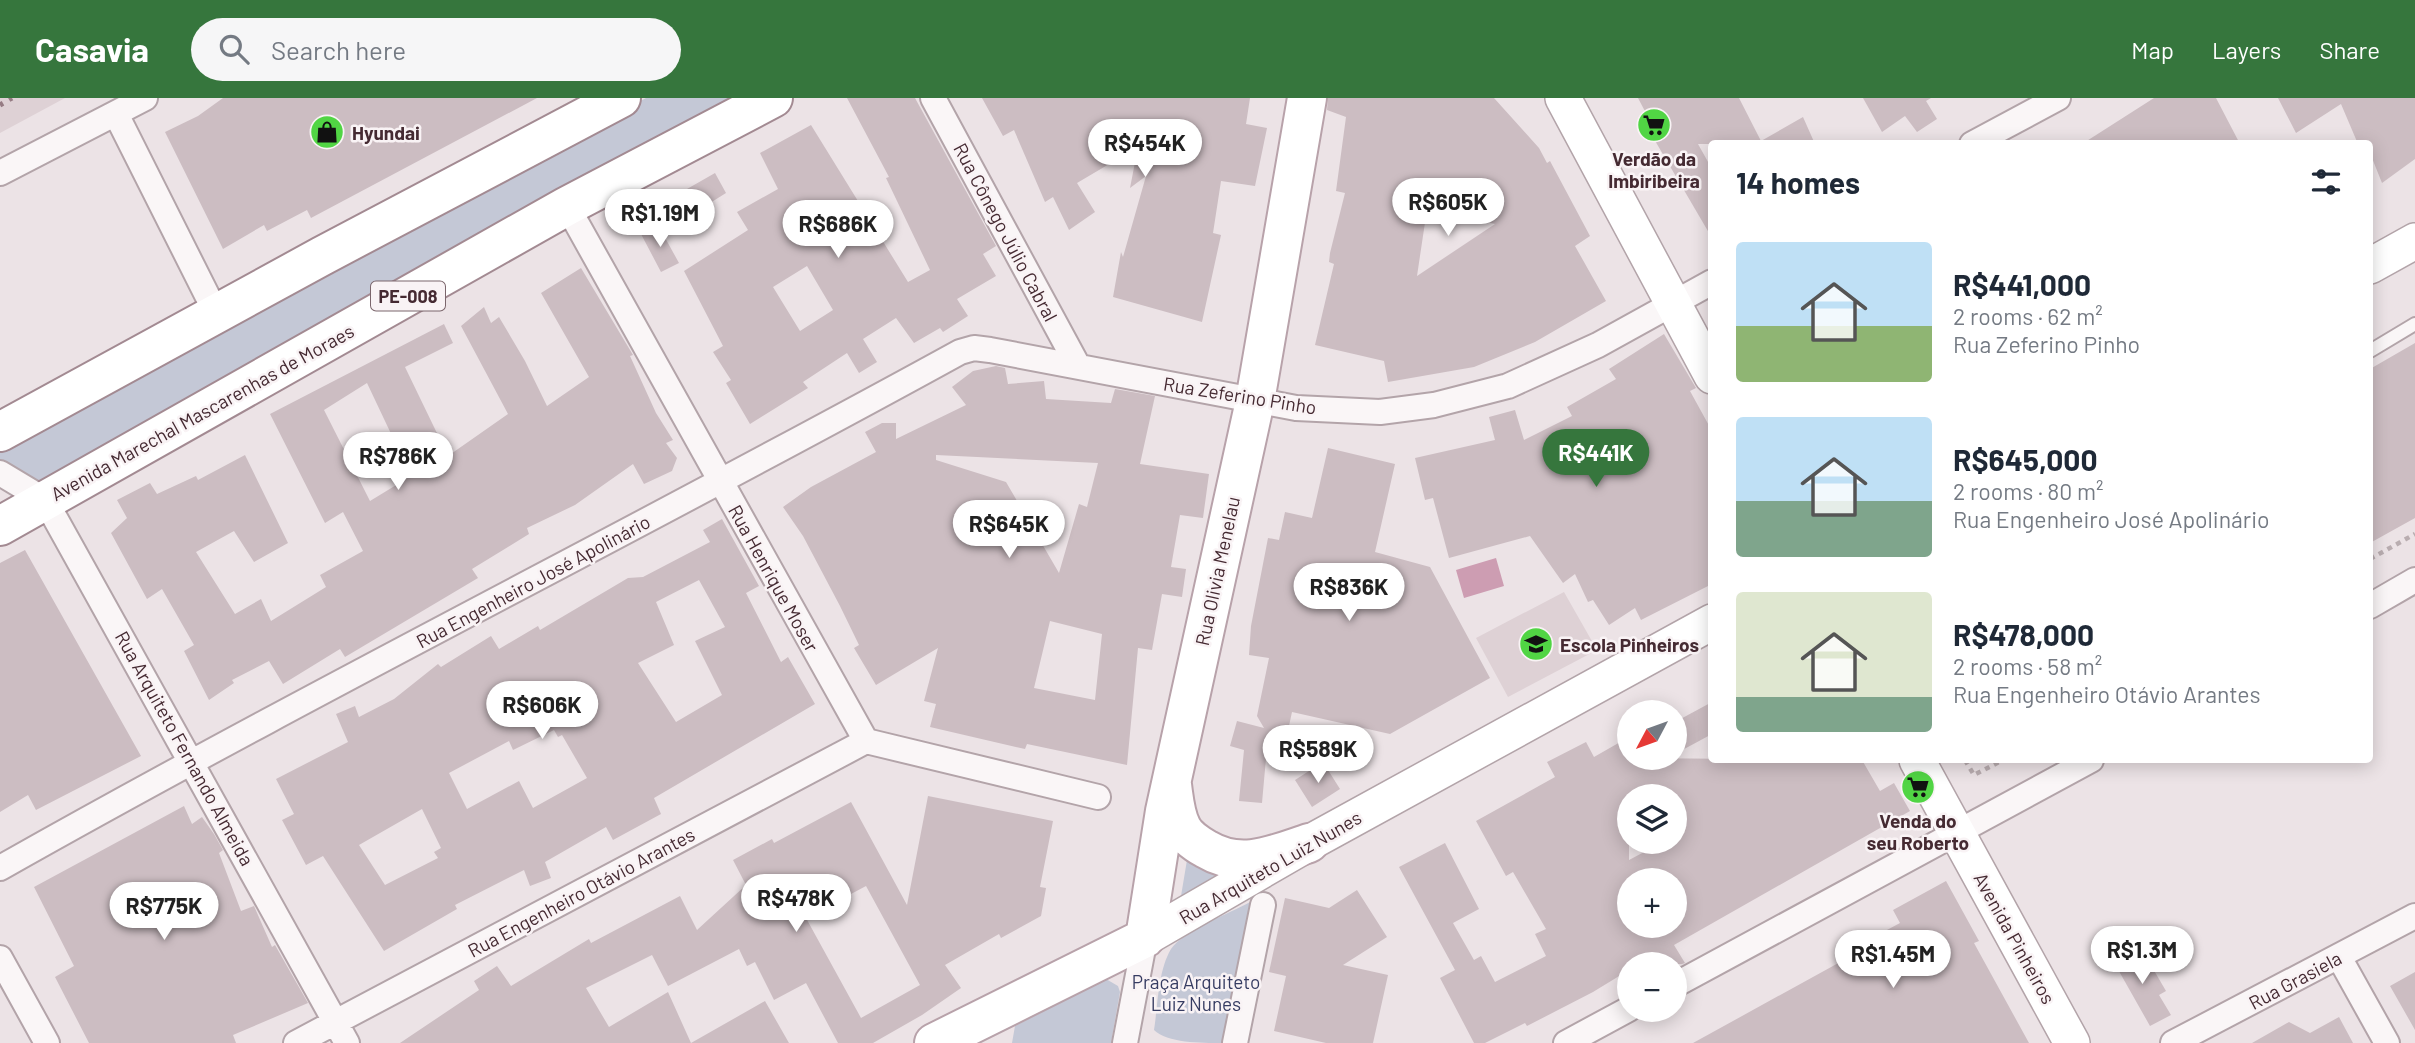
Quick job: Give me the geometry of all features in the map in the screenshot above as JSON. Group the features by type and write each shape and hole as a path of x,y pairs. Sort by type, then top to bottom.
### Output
{"main road":[{"path":"0,432 216,313 621,98"},
{"name":"Avenida Marechal Mascarenhas de Moraes","path":"0,526 567,206 773,98"},
{"name":"Rua Olivia Menelau","path":"1145,939 1171,783 1255,401 1307,98"},
{"path":"1563,98 1708,368"},
{"path":"2373,264 2415,241"},
{"name":"Rua Arquiteto Luiz Nunes","path":"934,1043 1145,939 1309,843 1708,624"},
{"name":"Avenida Pinheiros","path":"1919,763 2072,1043"},
{"path":"1171,783 1182,829 1198,845 1220,857 1238,861 1259,859 1309,843"}],"street":[{"path":"0,173 145,98"},
{"name":"Rua Cônego Júlio Cabral","path":"933,98 1078,366"},
{"path":"1979,140 2058,98"},
{"path":"116,114 216,313"},
{"name":"Rua Henrique Moser","path":"567,206 866,741"},
{"name":"Rua Zeferino Pinho","path":"1078,366 1296,408 1380,412 1434,405 1508,386 1598,345 1708,284"},
{"name":"Rua Engenheiro José Apolinário","path":"0,867 191,760 720,484 960,352 974,348 1078,366"},
{"name":"Rua Arquiteto Fernando Almeida","path":"0,473 45,500 341,1032"},
{"path":"2373,604 2415,580"},
{"path":"866,741 1098,797"},
{"name":"Rua Engenheiro Otávio Arantes","path":"296,1043 341,1032 866,741"},
{"path":"1687,979 2086,763"},
{"path":"1235,1043 1263,905"},
{"name":"Rua Grasiela","path":"2173,1043 2415,916"},
{"name":"Rua Olivia Menelau","path":"1129,1042 1145,939"},
{"path":"2339,957 2387,1043"},
{"path":"0,958 47,1043"},
{"path":"1566,1043 1617,1015"}],"lane":[{"path":"2373,349 2415,324"}],"path":[{"path":"2373,557 2415,534"},
{"path":"1967,763 1974,775 1997,763"}],"shaded area":[{"path":"0,98 65,98 0,133"},
{"path":"1496,558 1504,586 1464,598 1456,570"},
{"name":"Escola Pinheiros","path":"1564,592 1597,650 1508,697 1476,638"}],"green space":[{"path":"646,98 744,98 38,487 0,462 0,451 264,303"},
{"path":"1187,860 1224,875 1179,908"},
{"name":"Praça Arquiteto Luiz Nunes","path":"1250,902 1222,1043 1167,1038 1154,1030 1161,975 1171,949 1196,929"},
{"name":"Praça Arquiteto Luiz Nunes","path":"1106,979 1118,986 1120,992 1111,1043 1012,1043 1015,1026"}],"building":[{"path":"223,98 537,98 311,218 307,210 267,231 264,225 223,249 165,132 198,116"},
{"path":"847,98 915,98 996,246 983,254 996,276 957,299 968,316 943,332 940,328 914,343 896,318 863,339 877,362 859,373 847,353 803,382 808,388 750,424 726,383 731,380 713,352 723,346 684,271 748,230 737,212 778,189 760,153 811,125 908,282 930,270 886,178 889,177","holes":["807,266 833,310 800,331 773,287"]},
{"path":"982,98 1250,98 1246,124 1267,128 1255,186 1221,181 1213,233 1221,235 1202,322 1113,297 1121,252 1123,257 1146,176 1130,188 1138,147 1077,183 1095,212 1069,230 1053,197 1045,202 1014,130 1003,136"},
{"path":"1328,98 1494,98 1539,148 1547,163 1550,161 1590,236 1575,246 1606,301 1535,342 1474,367 1388,382 1384,361 1315,345 1334,264 1329,262 1330,253 1345,193 1336,191 1346,117 1327,110","holes":["1427,209 1495,224 1417,276"]},
{"path":"1638,98 1739,98 1760,140 1708,140 1708,144 1698,144 1708,162 1708,231 1654,139 1658,136"},
{"path":"1863,98 1931,98 1926,101 1937,119 1917,132 1905,116 1882,132"},
{"path":"2154,98 2216,98 2238,140 2088,140"},
{"path":"2278,98 2415,98 2415,159 2382,183 2373,160 2373,140 2356,140 2341,104 2296,133"},
{"path":"1803,117 1813,140 1763,140"},
{"path":"715,173 726,193 686,218 673,197"},
{"path":"658,225 679,263 661,272 641,234"},
{"path":"581,268 633,355 630,356 656,413 673,440 666,443 677,458 672,471 644,484 633,464 575,505 527,528 529,534 472,569 478,578 345,657 340,649 283,684 269,661 232,680 234,683 209,700 184,651 194,645 162,589 147,599 111,533 127,518 117,500 150,483 157,494 196,476 198,480 245,455 288,543 254,562 234,531 196,552 235,614 261,599 271,621 326,587 320,575 363,551 343,512 325,523 270,414 444,324 453,343 405,367 448,456 508,414 461,326 484,307 491,323 499,317 547,406 589,377 541,293","holes":["367,383 411,476 370,501 324,410"]},
{"path":"1664,334 1696,388 1690,391 1708,424 1708,586 1641,620 1635,608 1609,625 1593,600 1588,602 1575,574 1563,583 1530,536 1449,558 1433,498 1425,500 1415,458 1495,440 1489,417 1515,410 1524,440 1572,416 1567,407 1616,379 1609,369"},
{"path":"2415,343 2415,518 2373,541 2373,367"},
{"path":"996,366 1005,368 1008,384 1044,381 1046,399 1111,403 1115,389 1155,396 1140,464 1209,474 1203,518 1180,515 1171,567 1186,569 1182,597 1162,594 1152,650 1138,648 1127,765 1027,744 1025,749 930,727 936,704 924,701 938,648 876,685 854,648 859,645 840,606 803,536 783,507 811,487 876,452 865,432 882,423 896,423 896,439 966,405 952,387 973,371","holes":["936,455 1098,463 1087,507 1079,504 1059,573 1006,482 936,460","1050,621 1102,634 1095,700 1034,688"]},
{"path":"1328,448 1395,464 1375,552 1430,567 1490,678 1390,734 1292,712 1282,758 1268,736 1262,803 1239,801 1244,750 1230,746 1237,721 1264,728 1257,716 1269,658 1249,655 1251,626 1268,538 1279,540 1285,512 1312,518"},
{"path":"722,519 759,586 746,593 781,662 788,657 815,704 654,798 661,814 613,840 606,827 545,862 551,878 530,886 524,870 455,905 457,909 384,951 323,856 306,865 282,820 294,814 276,779 348,742 336,714 355,706 359,717 394,699 438,664 441,667 491,636 499,649 538,626 540,630 628,578 643,577 710,542 703,530","holes":["699,580 725,627 695,641 722,695 676,722 638,663 674,645 656,602","554,730 558,737 562,735 587,778 533,808 519,781 467,809 449,773 509,741 513,750","422,809 441,848 434,852 438,858 385,885 359,845"]},
{"path":"25,550 141,756 36,810 28,795 0,812 0,563"},
{"path":"1708,704 1708,736 1687,748 1687,716"},
{"path":"1586,742 1594,757 1617,744 1617,770 1687,770 1687,758 1708,759 1708,763 1864,763 1880,791 1894,783 1910,811 1687,938 1687,868 1617,868 1617,938 1686,938 1674,945 1678,952 1617,952 1617,977 1527,1026 1525,1023 1485,1043 1474,1043 1440,978 1455,970 1399,867 1445,843 1479,909 1453,923 1474,960 1481,956 1495,982 1546,956 1535,934 1546,929 1513,872 1506,876 1476,821 1555,777 1547,762"},
{"path":"1323,762 1340,789 1312,807 1295,780"},
{"path":"928,796 1053,821 1040,887 1046,888 1041,916 1001,938 999,934 945,965 961,988 922,1015 873,1043 838,1043 806,983 774,1000 755,962 747,966 739,949 668,986 652,955 586,988 609,1027 668,992 691,1043 400,1043 479,990 474,981 497,966 511,986 589,939 591,943 680,896 697,930 746,885 733,860 772,839 774,843 851,802 907,905","holes":["866,886 920,985 861,1018 806,918"]},
{"path":"184,806 192,824 202,817 214,834 223,850 219,853 241,911 254,906 272,947 275,945 308,1003 233,1035 236,1043 89,1043 55,977 74,966 34,887"},
{"path":"1946,881 1979,941 1974,943 2029,1043 1693,1043 1862,950 1859,945 1900,923 1893,910"},
{"path":"1357,890 1387,937 1343,965 1388,975 1373,1043 1326,1043 1274,1031 1286,976 1269,972 1285,898 1329,908"},
{"path":"2130,946 2144,971 2152,967 2166,991 2159,995 2171,1015 2150,1026 2111,957"},
{"path":"2415,972 2415,1030 2390,986"},
{"path":"765,1001 789,1043 691,1043"},
{"path":"2339,1017 2353,1043 2252,1043 2289,1022 2310,1033"}],"railway":[{"path":"0,105 12,98"}],"place":[{"name":"Verdão da Imbiribeira","path":"1654,125"},
{"name":"Hyundai","path":"327,132"},
{"name":"Escola Pinheiros","path":"1536,644"},
{"name":"Venda do seu Roberto","path":"1918,787"}]}
